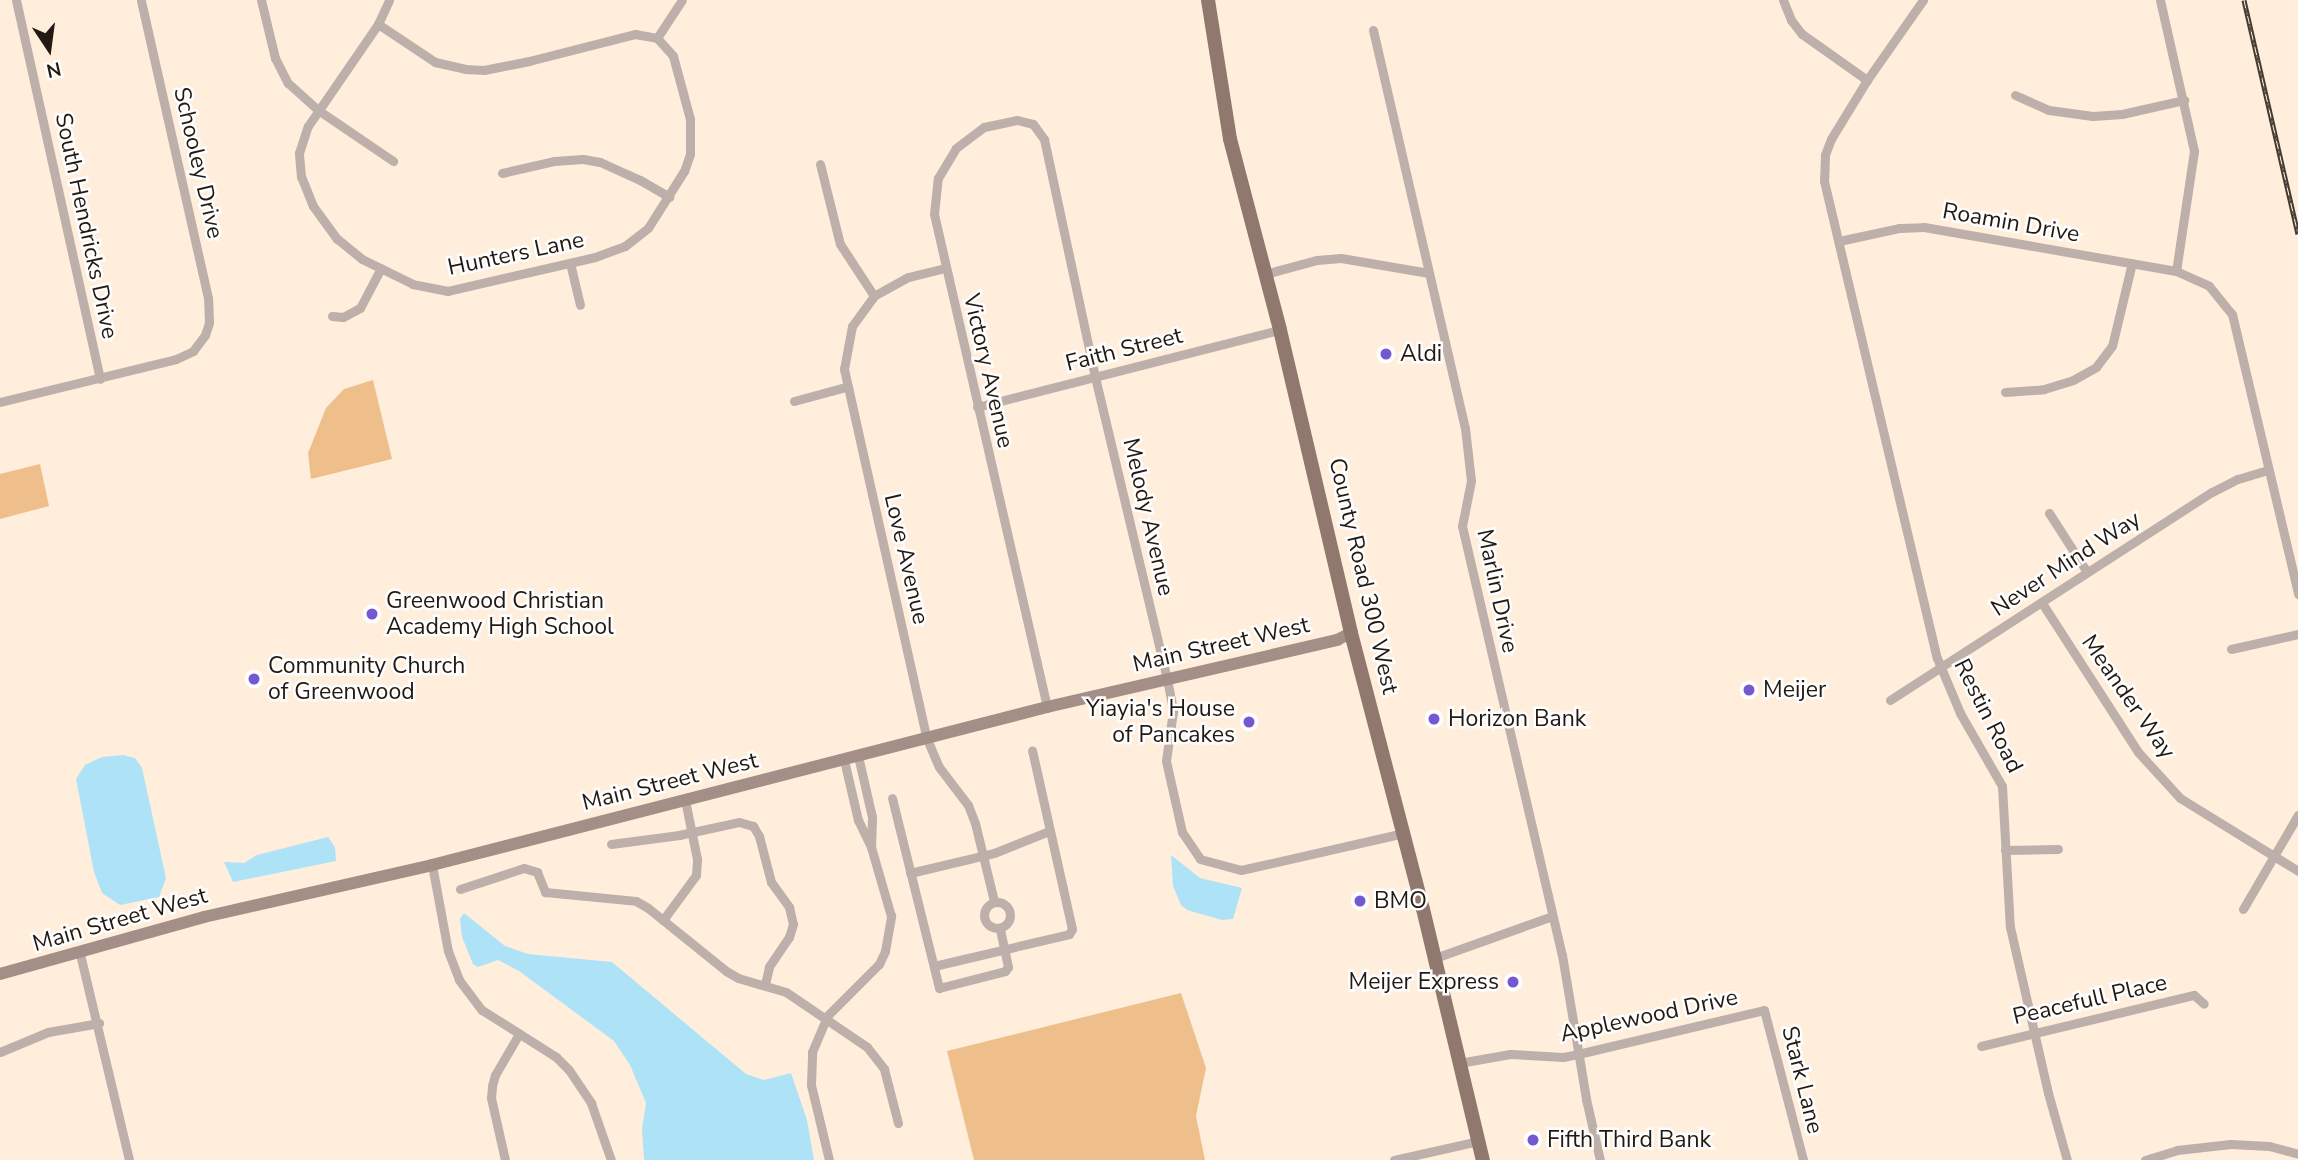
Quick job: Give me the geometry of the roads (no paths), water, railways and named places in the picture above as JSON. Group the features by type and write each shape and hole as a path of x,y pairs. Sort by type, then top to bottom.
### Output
{"main road":[{"name":"County Road 300 West","path":"1208,0 1228,126 1483,1160"},
{"name":"Main Street West","path":"0,974 80,954 204,917 432,865 1047,707 1337,640 1351,633"}],"street":[{"name":"South Hendricks Drive","path":"16,0 100,379"},
{"name":"Schooley Drive","path":"100,379 185,355 199,345 209,323 208,298 141,0"},
{"path":"261,0 281,73 293,89 318,110 393,161"},
{"name":"Hunters Lane","path":"389,0 378,24 318,110 300,145 300,172 320,219 348,250 413,284 448,291 613,252 632,241 653,222 688,162 691,134 676,63 670,50 657,38"},
{"path":"378,24 435,62 484,70 635,34 657,38 682,0"},
{"path":"1783,0 1791,20 1802,34 1867,80 1923,0"},
{"path":"2160,0 2195,159 2176,271"},
{"name":"Marlin Drive","path":"1373,30 1465,428 1471,481 1462,526 1552,916 1600,1160"},
{"name":"Restin Road","path":"1867,80 1836,129 1825,155 1824,181 1915,576 1941,669 1960,713 2003,786 2010,927 2048,1093 2067,1160"},
{"path":"2015,95 2049,110 2093,116 2122,114 2184,100"},
{"name":"Victory Avenue","path":"1044,139 1033,124 1009,120 978,131 951,154 938,178 933,202 945,268 1047,707"},
{"name":"Melody Avenue","path":"1044,139 1095,377 1167,679 1173,712 1166,761 1182,832 1200,859 1241,870 1404,833"},
{"path":"502,173 564,159 583,159 600,162 669,197"},
{"path":"820,164 841,244 874,296"},
{"name":"Roamin Drive","path":"1839,241 1892,229 1924,227 2176,271 2209,286 2232,314 2298,594"},
{"path":"1265,274 1317,260 1341,258 1429,273"},
{"path":"570,263 580,305"},
{"path":"2005,392 2044,389 2073,380 2096,368 2112,346 2132,263"},
{"path":"332,316 344,317 360,308 381,268"},
{"name":"Love Avenue","path":"945,268 908,276 874,296 856,319 847,340 843,364 927,739 939,767 968,805 994,901"},
{"name":"Faith Street","path":"977,407 1280,330"},
{"path":"0,402 100,379"},
{"path":"794,401 846,387"},
{"name":"Never Mind Way","path":"1889,700 2212,492 2268,470"},
{"path":"2049,513 2087,572"},
{"name":"Meander Way","path":"2042,603 2138,751 2180,798 2298,871"},
{"path":"2231,649 2298,634"},
{"path":"934,966 1069,934 1072,929 1032,750"},
{"path":"858,756 872,817 871,847"},
{"path":"830,1160 810,1071 812,1052 825,1019 879,964 886,951 891,916 871,847 858,820 844,760"},
{"path":"892,798 939,988 1005,971 1008,967 1004,948"},
{"path":"663,920 694,881 697,865 684,800"},
{"path":"2243,909 2298,815"},
{"path":"611,844 739,822 749,823 756,830 771,882 789,907 793,924 789,937 769,967 765,985"},
{"path":"910,873 983,855 1049,831"},
{"path":"2005,849 2058,849"},
{"path":"432,865 448,951 459,980 482,1010 556,1057 581,1084 591,1103 611,1160"},
{"path":"460,889 515,870 532,869 537,872 545,892 636,901 726,971 786,992 876,1056 888,1080 898,1123"},
{"name":"Love Avenue","path":"994,901 1004,901 1009,923 1000,929 991,928 985,906 994,901"},
{"path":"1435,958 1552,916"},
{"name":"Love Avenue","path":"1000,929 1004,948"},
{"path":"80,954 99,1023 129,1160"},
{"name":"Peacefull Place","path":"1981,1046 2194,995 2204,1004"},
{"name":"Applewood Drive","path":"1460,1063 1510,1054 1578,1054 1764,1010"},
{"name":"Stark Lane","path":"1764,1010 1802,1160"},
{"path":"0,1052 48,1032 99,1023"},
{"path":"505,1160 494,1112 492,1086 495,1074 519,1034"},
{"path":"1394,1160 1478,1141"},
{"path":"2145,1160 2178,1150 2231,1144 2269,1146 2298,1154"}],"water":[{"path":"123,755 135,758 142,768 166,878 159,897 120,905 102,893 94,872 76,779 85,765 102,757"},
{"path":"328,837 335,847 336,861 233,882 224,862 244,863 257,855"},
{"path":"1171,855 1200,878 1242,888 1233,919 1222,920 1187,910 1181,905 1173,886"},
{"path":"464,913 505,946 528,954 612,962 746,1074 764,1080 791,1073 807,1120 814,1160 644,1160 642,1129 646,1103 630,1065 614,1041 519,971 498,960 478,967 473,964 462,937 460,919"}],"railway":[{"path":"2244,0 2298,234"}],"place":[{"name":"Aldi","path":"1386,354"},
{"name":"Greenwood Christian Academy High School","path":"372,614"},
{"name":"Community Church of Greenwood","path":"254,679"},
{"name":"Meijer","path":"1749,690"},
{"name":"Horizon Bank","path":"1434,719"},
{"name":"Yiayia's House of Pancakes","path":"1249,722"},
{"name":"BMO","path":"1360,901"},
{"name":"Meijer Express","path":"1513,982"},
{"name":"Fifth Third Bank","path":"1533,1140"}]}
